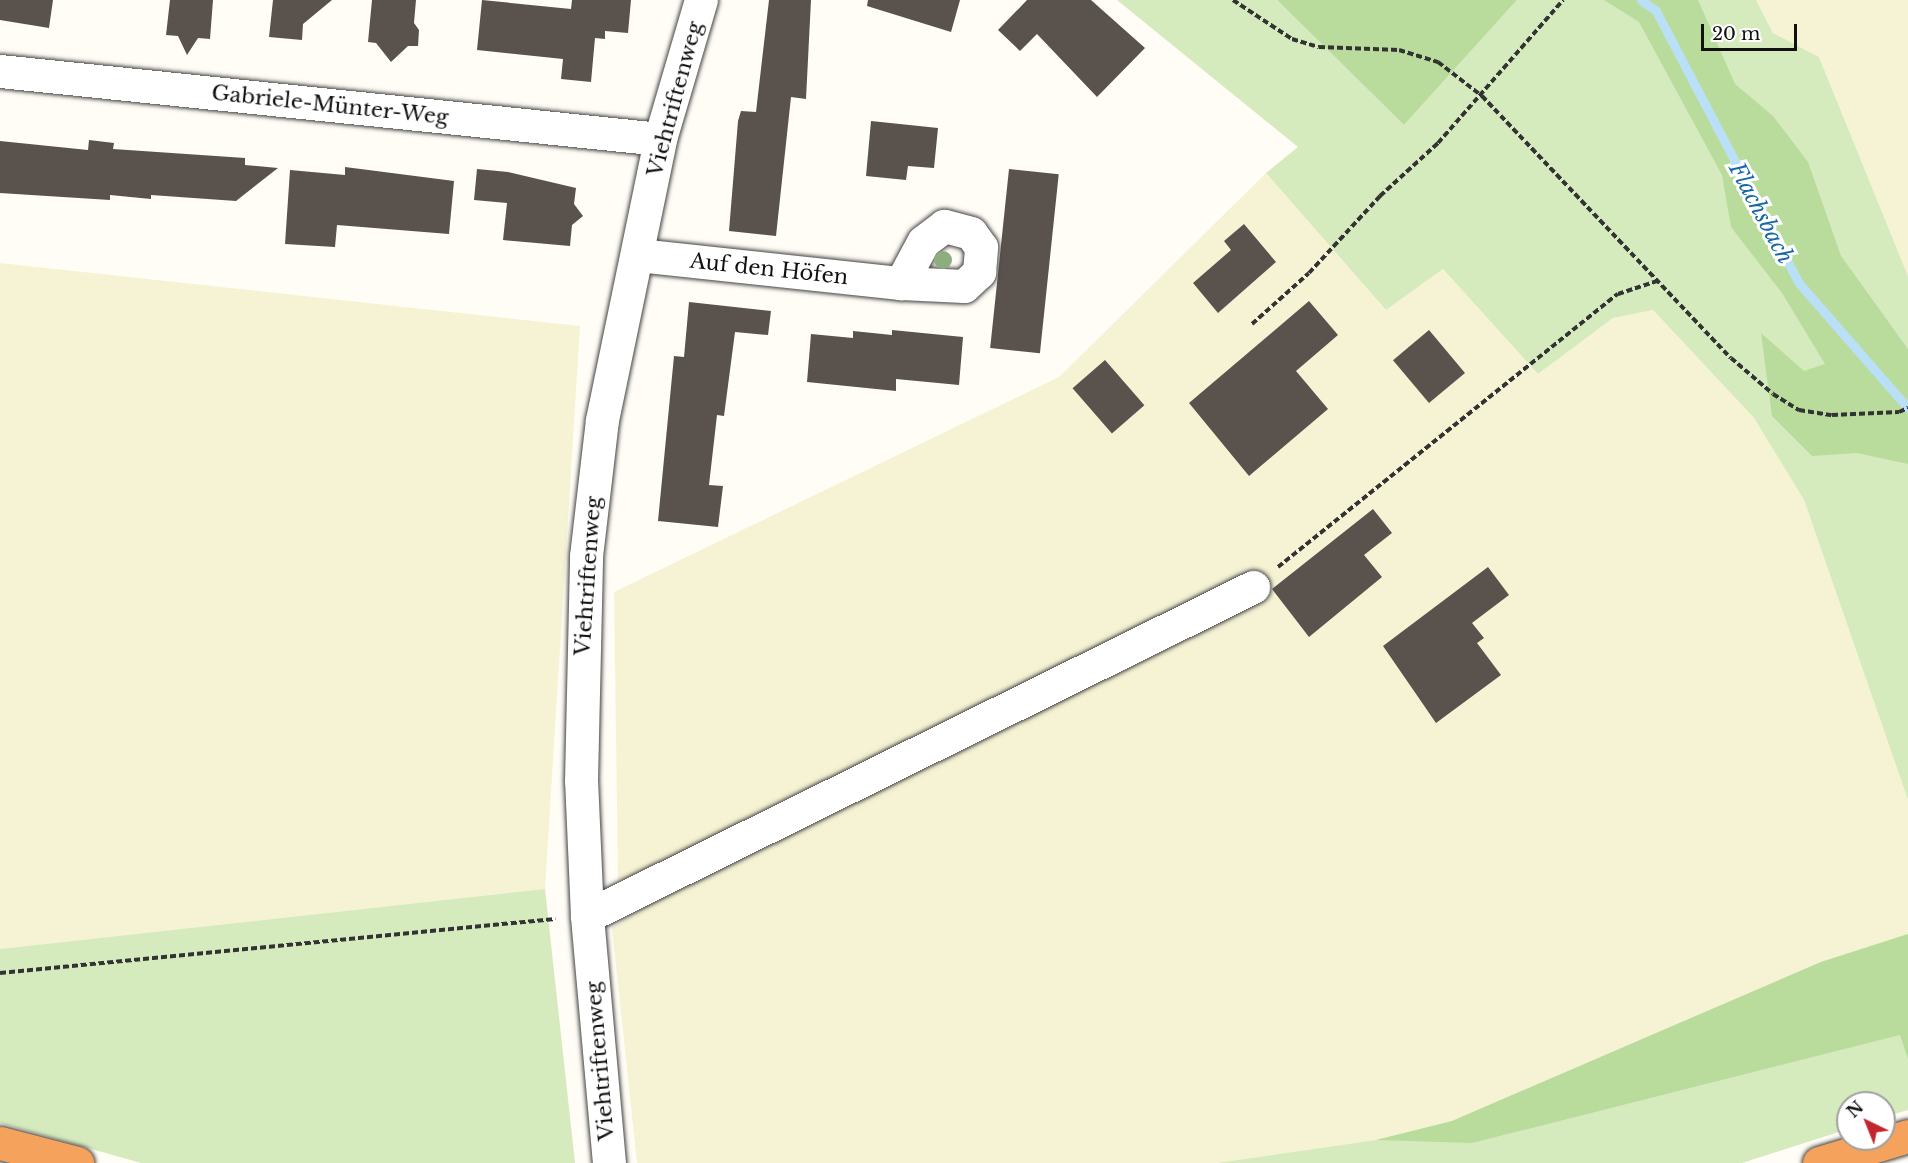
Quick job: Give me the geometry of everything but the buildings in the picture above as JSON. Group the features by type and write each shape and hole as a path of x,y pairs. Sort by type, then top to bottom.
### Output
{"highway":[{"path":"1819,1163 1908,1136"},
{"path":"0,1143 77,1163"}],"street":[{"name":"Viehtriftenweg","path":"608,1161 588,916 581,781 586,556 602,420 638,255 660,139 702,0"},
{"name":"Gabriele-Münter-Weg","path":"0,71 660,139"},
{"name":"Auf den Höfen","path":"638,255 901,283"},
{"path":"588,916 1253,587"}],"path":[{"path":"1233,0 1292,39 1319,47 1399,50 1438,62 1482,96 1660,280 1731,358 1773,394 1799,410 1832,415 1899,412 1908,408"},
{"path":"1252,324 1309,273 1482,96 1563,0"},
{"path":"1253,587 1618,294 1660,280"},
{"path":"0,973 588,916"}],"shaded area":[{"path":"1756,0 1908,0 1908,276 1819,57 1773,33"},
{"path":"1266,173 1386,310 1443,269 1538,374 1613,318 1653,310 1754,418 1804,500 1908,800 1908,934 1821,963 1452,1121 1376,1140 1217,1163 637,1163 612,928 655,899 632,881 618,879 614,592 1059,377"},
{"path":"0,263 580,326 545,889 0,949"}],"green space":[{"path":"1117,0 1277,0 1404,125 1517,0 1756,0 1773,33 1819,57 1908,276 1908,800 1804,500 1754,418 1653,310 1613,318 1538,374 1443,269 1386,310 1266,173 1298,147"},
{"path":"1277,0 1517,0 1404,125"},
{"path":"1604,0 1698,0 1735,84 1773,116 1808,162 1841,256 1908,349 1908,464 1857,453 1812,456 1772,416 1761,333 1804,371 1825,364 1782,293 1731,227 1722,175 1639,22"},
{"path":"545,889 575,1163 141,1163 0,1123 0,949"},
{"path":"1908,934 1908,1110 1896,1114 1896,1091 1836,1091 1836,1133 1742,1163 1217,1163 1376,1140 1452,1121 1821,962"},
{"path":"1908,934 1908,1059 1900,1035 1472,1143 1376,1140 1452,1121 1821,962"}],"waterway":[{"name":"Flachsbach","path":"1641,0 1656,11 1798,282 1908,408"}]}
